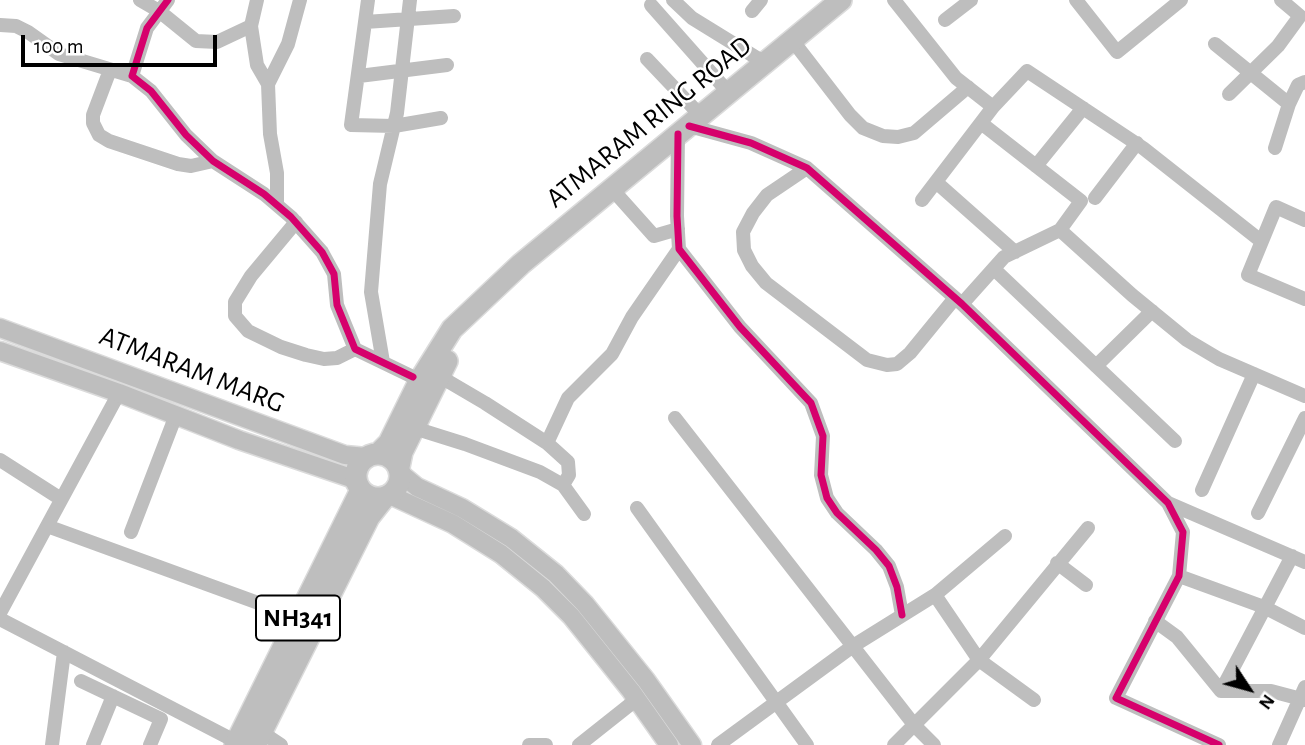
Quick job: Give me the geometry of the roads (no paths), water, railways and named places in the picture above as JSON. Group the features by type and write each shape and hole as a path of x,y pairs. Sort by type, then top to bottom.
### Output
{"highway":[{"name":"ATMARAM RING ROAD","path":"372,455 388,443 420,380 452,329 521,264 841,0"},
{"name":"ATMARAM RING ROAD","path":"400,470 402,452 439,376 461,337 495,289"},
{"path":"372,455 390,457 400,470"},
{"name":"NH341","path":"233,742 360,488 356,479 358,467 372,455"},
{"name":"NH341","path":"268,742 369,517 398,485 400,470"},
{"path":"360,488 372,497 387,496"}],"main road":[{"name":"ATMARAM MARG","path":"0,328 345,455 372,455"},
{"name":"ATMARAM MARG","path":"0,351 119,393 239,440 351,478 360,488"},
{"path":"400,470 417,487 462,508 512,538 556,575 585,604 629,658 692,745"},
{"path":"387,496 453,524 500,554 543,588 571,616 637,699 669,745"}],"street":[{"path":"140,0 164,6 188,36 205,43 217,42 251,26"},
{"path":"257,0 251,26 257,65 268,83 270,134 277,173 277,205"},
{"path":"268,83 288,44 300,0"},
{"path":"368,0 351,125 394,125 441,118"},
{"path":"383,362 371,292 380,184 394,125 410,0"},
{"path":"673,0 692,18 765,63"},
{"path":"894,0 956,78 993,107"},
{"path":"945,20 971,0"},
{"path":"1076,0 1117,52 1181,0"},
{"path":"1229,94 1253,72 1300,16 1280,0"},
{"path":"651,5 729,93"},
{"path":"132,76 147,28 164,6"},
{"path":"365,22 454,16"},
{"path":"0,25 16,26 59,54 132,76 151,91 186,135 213,161 264,194 296,222 322,252 334,274 337,304 355,349 413,377"},
{"path":"1215,44 1253,72 1289,104"},
{"path":"796,45 850,115 863,128 883,136 898,137 914,132 968,87"},
{"path":"647,59 689,125 678,229 679,249 740,327 811,403 823,436 821,475 827,498 837,513 889,566 897,587 902,615"},
{"path":"359,76 447,65"},
{"path":"110,70 93,115 93,123 99,135 108,141 178,164 191,166 213,161"},
{"path":"922,200 993,107 1027,71 1137,143 1261,241"},
{"path":"1275,148 1289,104 1298,85 1305,82"},
{"path":"1036,166 1083,108"},
{"path":"807,168 767,195 753,213 743,232 744,250 752,266 766,283 867,360 887,365 897,363 1004,257 1060,230 1081,201 981,123"},
{"path":"689,125 751,143 807,168 958,301 1168,503 1184,532 1178,576 1116,698 1219,745"},
{"path":"1096,198 1137,143"},
{"path":"936,182 1015,252"},
{"path":"612,189 654,236 678,229"},
{"path":"1305,220 1276,207 1248,275 1305,299"},
{"path":"296,222 251,276 235,302 235,316 248,331 281,347 306,355 324,359 337,358 355,349"},
{"path":"1060,230 1187,340 1219,359 1305,396"},
{"path":"547,443 568,398 612,354 632,317 679,249"},
{"path":"994,269 1175,441"},
{"path":"1096,366 1152,311"},
{"path":"1202,489 1254,374"},
{"path":"439,376 485,402 547,443 568,462 569,475 563,485"},
{"path":"0,613 119,393"},
{"path":"131,532 176,415"},
{"path":"675,418 915,726 934,745"},
{"path":"1258,513 1305,418"},
{"path":"414,428 527,467 563,485 583,514"},
{"path":"0,460 61,499"},
{"path":"1168,503 1298,559 1264,607 1221,691"},
{"path":"637,508 807,745"},
{"path":"47,526 294,616"},
{"path":"894,745 979,660 1088,528"},
{"path":"718,745 853,646 935,595 1006,536"},
{"path":"1057,563 1086,585"},
{"path":"1178,576 1264,607 1305,628"},
{"path":"935,595 979,660 1034,700"},
{"path":"0,619 233,742"},
{"path":"1154,621 1177,637 1221,691"},
{"path":"52,745 64,652"},
{"path":"81,681 160,719 150,745"},
{"path":"1221,691 1271,691 1303,695 1279,745"},
{"path":"93,745 113,696"},
{"path":"579,745 637,699"},
{"path":"596,745 600,729"},
{"path":"529,745 546,745"}]}
